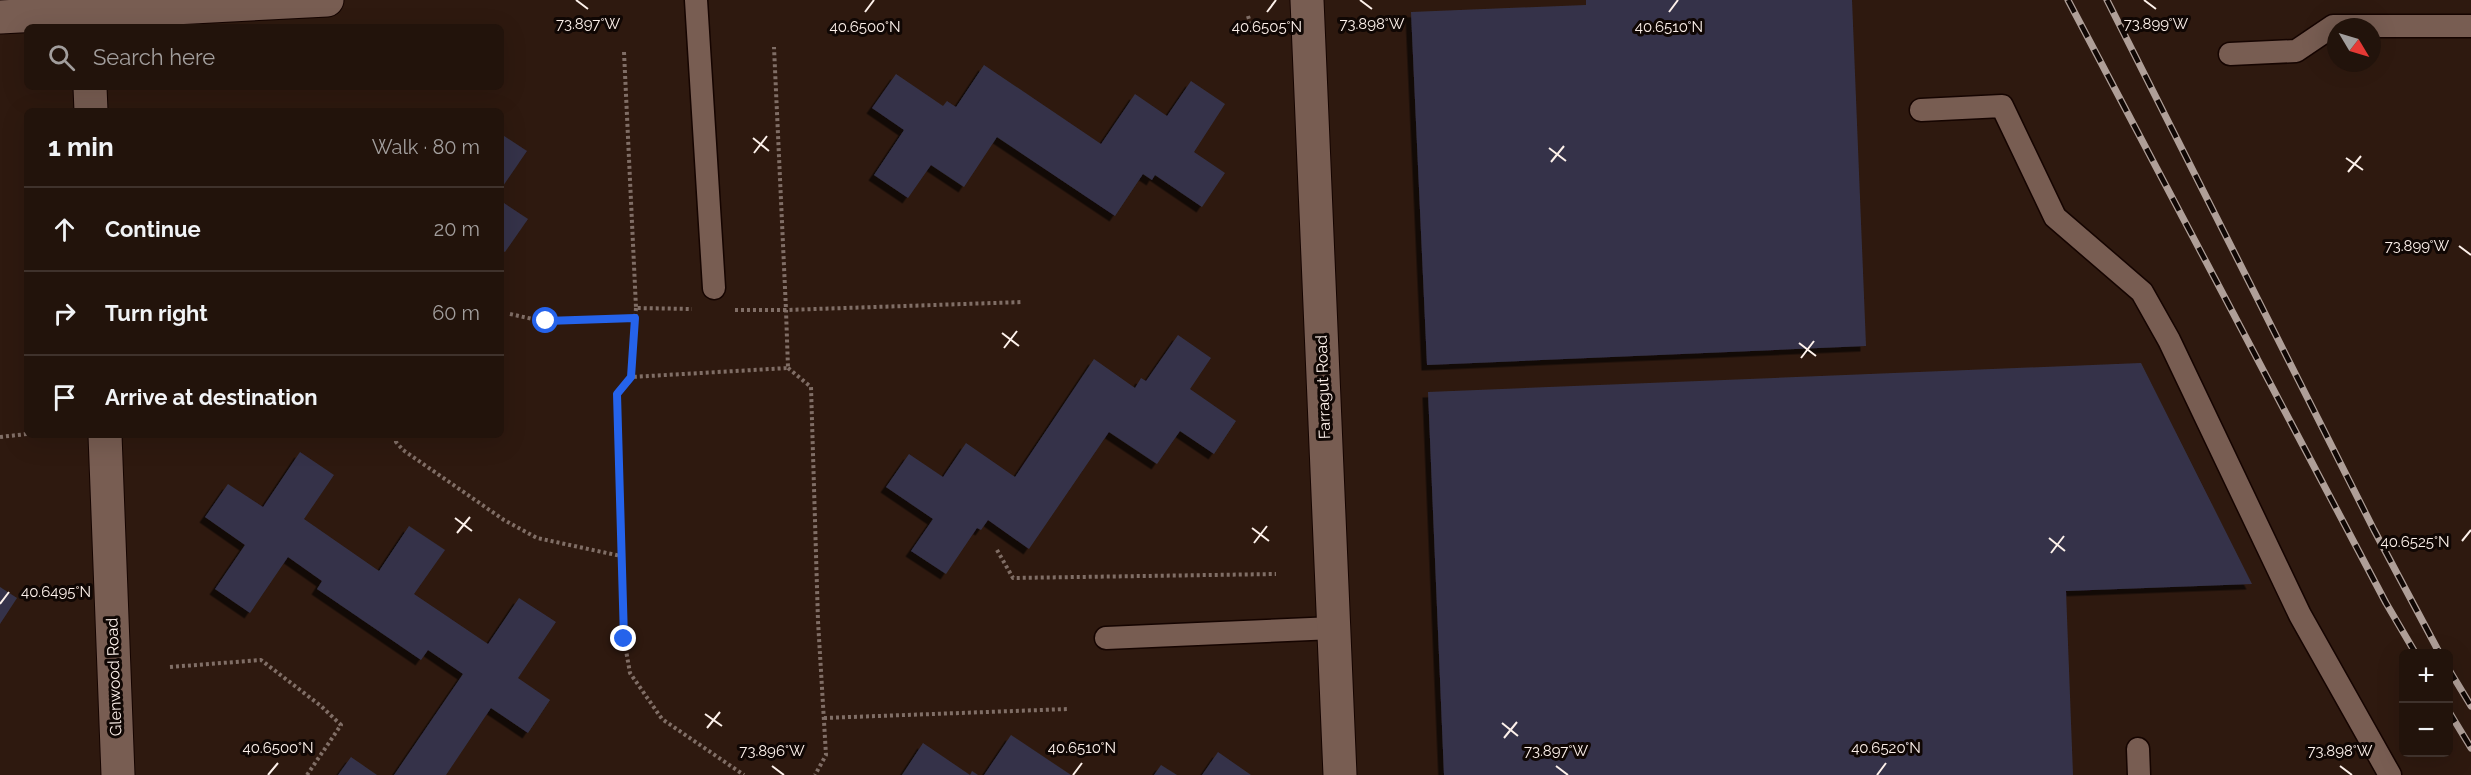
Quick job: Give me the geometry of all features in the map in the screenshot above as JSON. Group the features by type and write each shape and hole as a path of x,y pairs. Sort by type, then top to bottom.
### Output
{"street":[{"path":"0,17 327,0"},
{"name":"Farragut Road","path":"1307,0 1340,775"},
{"path":"90,90 91,108"},
{"name":"Glenwood Road","path":"105,438 118,775"}],"lane":[{"path":"696,0 714,288"},
{"path":"2230,54 2296,51 2333,26 2471,26"},
{"path":"1921,110 2002,106 2055,217 2142,292 2169,340 2300,615 2390,775"},
{"path":"1106,638 1334,628"},
{"path":"2138,749 2139,775"}],"path":[{"path":"1248,16 1252,29 1265,27"},
{"path":"788,368 786,310 1023,302"},
{"path":"636,308 631,377 617,394 624,639 630,673 663,719 744,775"},
{"path":"510,314 546,321 635,318"},
{"path":"631,377 788,368 811,387 818,621 826,755 815,775"},
{"path":"0,437 24,434"},
{"path":"396,438 396,442 403,450 504,520 537,538 621,556"},
{"path":"997,550 1013,578 1276,574"},
{"path":"170,667 261,660 321,706 341,725 307,775"},
{"path":"824,718 1068,709"}],"building":[{"path":"1586,0 1852,0 1866,346 1427,365 1411,12 1586,5"},
{"path":"984,65 1101,144 1135,94 1167,116 1191,81 1225,104 1194,152 1225,173 1202,207 1155,175 1152,180 1143,174 1115,216 997,137 964,187 931,165 908,198 874,175 904,130 872,108 896,74 943,106 947,101 956,107"},
{"path":"504,136 527,151 504,185"},
{"path":"504,203 528,219 504,252"},
{"path":"1178,335 1211,358 1190,389 1236,421 1214,454 1180,431 1157,464 1109,432 1029,549 988,520 981,530 977,528 946,574 911,551 933,519 886,487 909,454 943,477 966,443 1015,477 1094,359 1135,388 1141,378 1146,381"},
{"path":"2141,363 2252,584 2066,591 2073,775 1444,775 1428,392"},
{"path":"300,452 334,475 304,519 379,571 409,526 445,550 414,594 488,644 519,598 556,622 518,678 550,700 528,733 491,708 446,775 394,775 463,674 428,650 421,660 317,589 322,581 288,557 250,613 215,589 245,545 205,517 228,484 263,507"},
{"path":"0,587 17,598 0,624"},
{"path":"1011,735 1071,775 984,775"},
{"path":"923,743 970,775 902,775"},
{"path":"1218,752 1251,775 1202,775"},
{"path":"351,757 377,775 338,775"},
{"path":"1161,765 1177,775 1154,775"}],"railway":[{"path":"2068,0 2386,603 2413,649"},
{"path":"2107,0 2374,530 2437,649"},
{"path":"2453,676 2471,706"},
{"path":"2453,718 2471,748"}],"route":[{"path":"546,321 635,318 631,377 617,394 624,639"}]}
